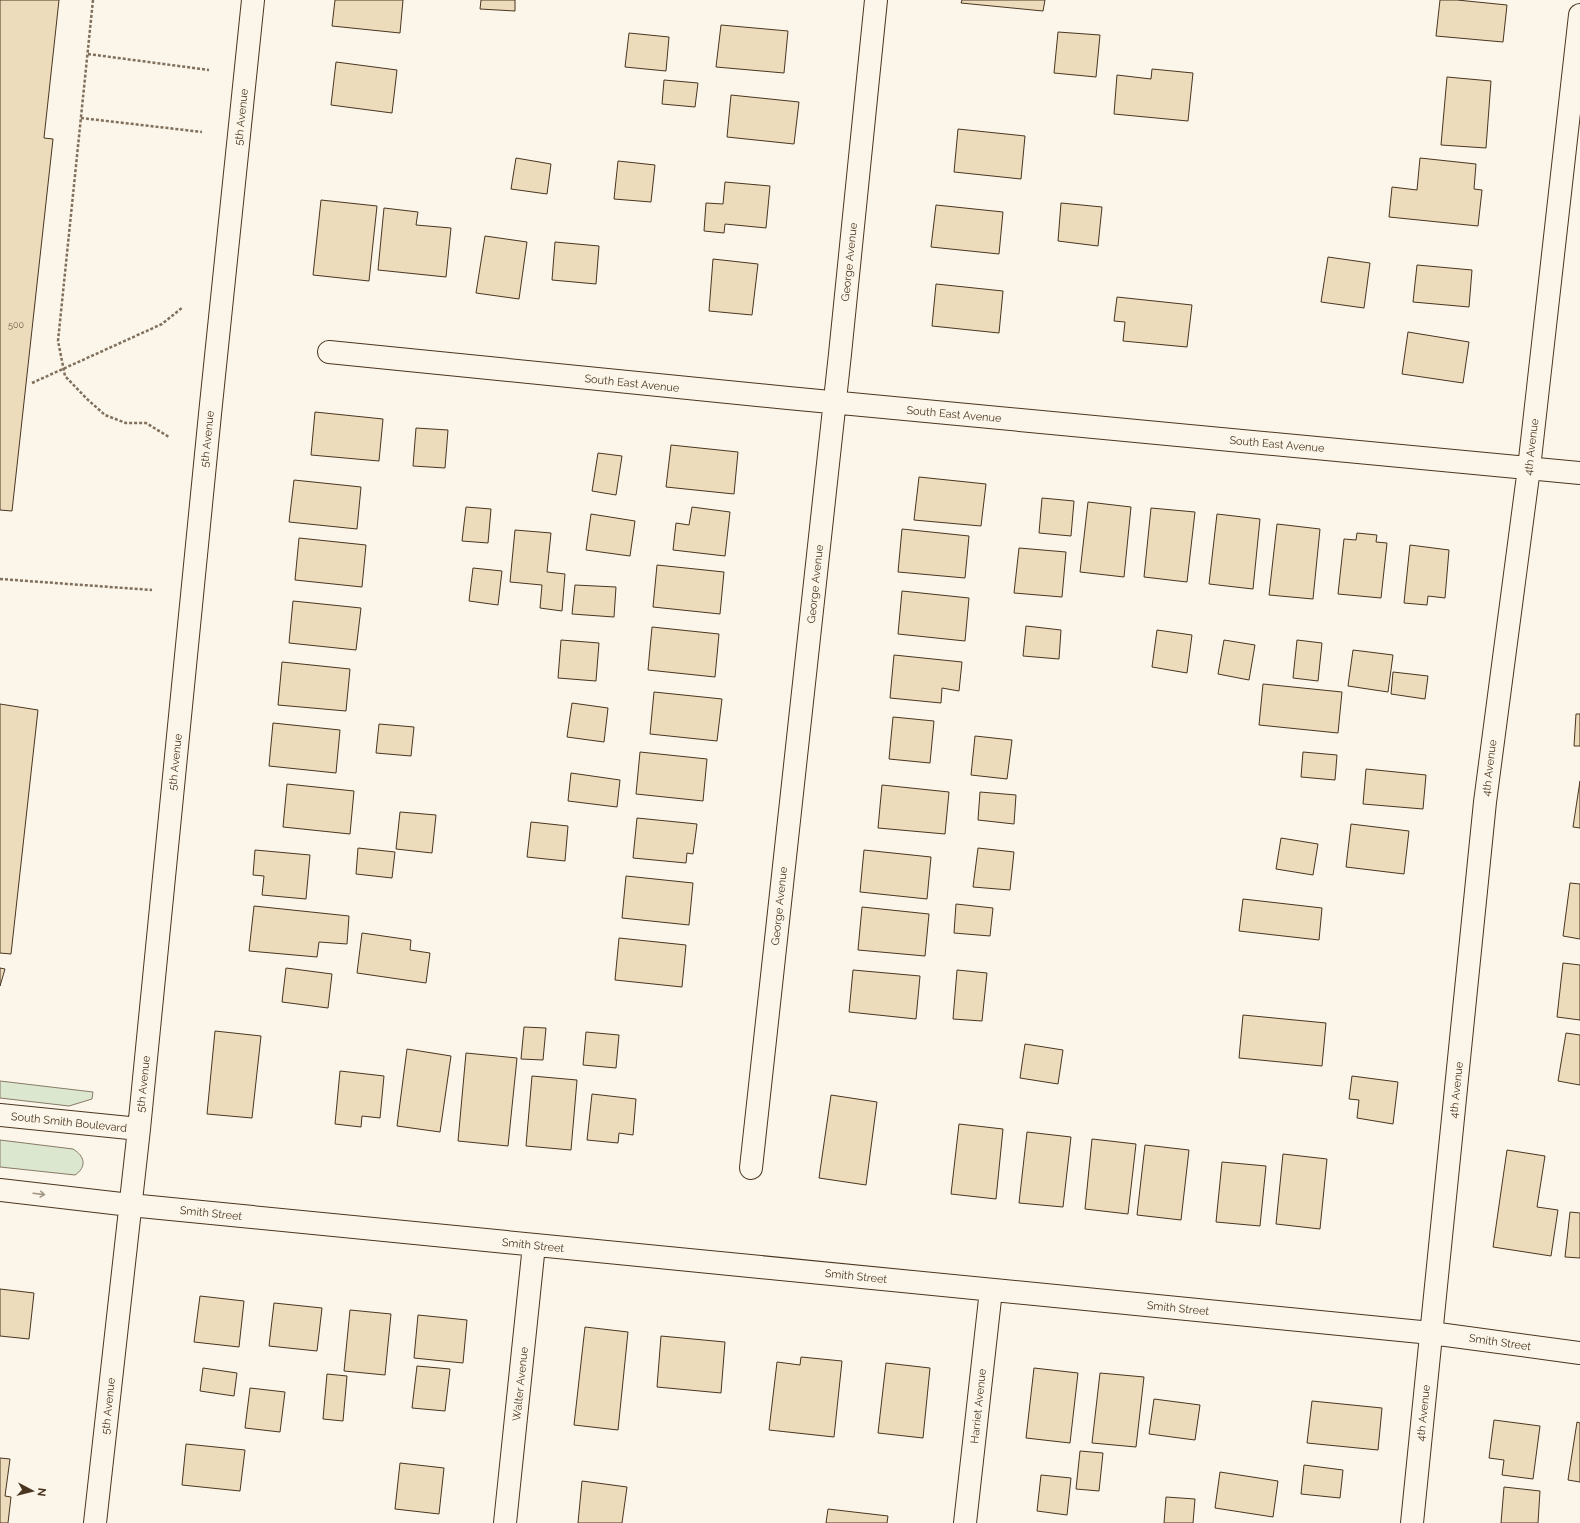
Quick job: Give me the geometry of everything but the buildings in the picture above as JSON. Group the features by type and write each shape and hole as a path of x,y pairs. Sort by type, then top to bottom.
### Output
{"street":[{"name":"5th Avenue","path":"94,1523 138,1129 253,0"},
{"name":"George Avenue","path":"751,1168 876,0"},
{"name":"4th Avenue","path":"1412,1523 1485,802 1529,468 1580,15"},
{"name":"South East Avenue","path":"329,352 1580,473"},
{"name":"South Smith Boulevard","path":"0,1115 138,1129"},
{"path":"0,1190 130,1205"},
{"name":"Smith Street","path":"130,1205 1431,1333 1580,1354"},
{"name":"Walter Avenue","path":"505,1523 534,1245"},
{"name":"Harriet Avenue","path":"965,1523 991,1290"}],"path":[{"path":"93,0 58,341 65,376 87,399 105,414 126,423 146,423 169,437"},
{"path":"88,54 209,70"},
{"path":"81,118 202,132"},
{"path":"32,383 162,324 184,307"},
{"path":"0,579 152,590"}],"green space":[{"path":"0,1081 93,1092 92,1099 69,1106 0,1098"},
{"path":"0,1140 73,1149 82,1158 83,1165 79,1172 75,1175 0,1167"}]}
